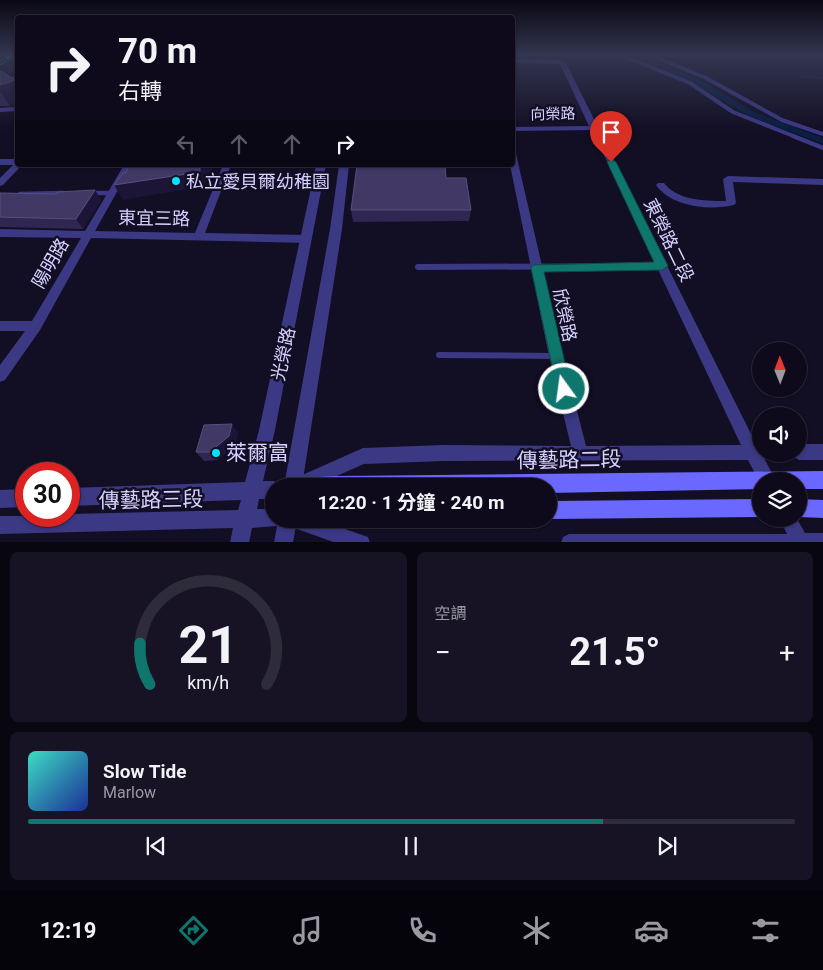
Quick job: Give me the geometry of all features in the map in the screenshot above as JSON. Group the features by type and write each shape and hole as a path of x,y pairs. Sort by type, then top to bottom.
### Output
{"main road":[{"path":"0,85 15,82"},
{"name":"傳藝路二段","path":"807,480 823,480"},
{"name":"傳藝路二段","path":"557,484 752,481"},
{"path":"557,510 752,508"},
{"path":"807,508 823,509"}],"street":[{"name":"東榮路二段","path":"571,80 752,444"},
{"path":"0,110 15,109"},
{"name":"向榮路","path":"515,128 594,128"},
{"path":"0,162 15,163"},
{"path":"0,183 15,166"},
{"name":"陽明路","path":"0,376 36,326 127,167"},
{"path":"199,236 226,167"},
{"name":"光榮路","path":"239,542 267,430 321,167"},
{"name":"光榮路","path":"296,478 344,167"},
{"name":"欣榮路","path":"515,167 556,356 580,454"},
{"path":"661,185 663,190 669,195 710,205 724,205 731,203 728,179 823,182"},
{"name":"東宜三路","path":"0,233 307,239"},
{"path":"0,326 36,326"},
{"name":"傳藝路二段","path":"313,478 363,456 443,453 752,452"},
{"path":"807,452 823,452"},
{"name":"傳藝路三段","path":"80,497 265,491"},
{"path":"0,499 15,498"},
{"name":"傳藝路三段","path":"0,526 265,519"},
{"path":"793,527 801,542"},
{"path":"283,542 286,528"},
{"path":"319,528 362,542"},
{"path":"569,542 823,542"}],"lane":[{"path":"682,80 690,83 733,112 823,148"},
{"path":"710,80 756,108 782,120 823,134"},
{"path":"0,91 15,87"},
{"path":"9,194 65,193"},
{"path":"84,193 112,193"},
{"path":"418,267 662,266"},
{"path":"440,355 556,356"}],"building":[{"path":"0,80 14,80 0,85"},
{"path":"128,167 200,167 200,172 114,185 123,173 126,173"},
{"path":"357,167 445,167 446,178 466,178 471,210 351,210"},
{"path":"95,190 76,219 0,217 0,193 56,194 58,192"},
{"path":"232,424 229,436 210,452 196,452 204,425"}],"waterway":[{"path":"693,80 751,114 823,141"}],"place":[{"name":"私立愛貝爾幼稚園","path":"176,181"},
{"name":"萊爾富","path":"216,453"}],"route":[{"path":"564,389 537,268 662,266 611,162"}]}
